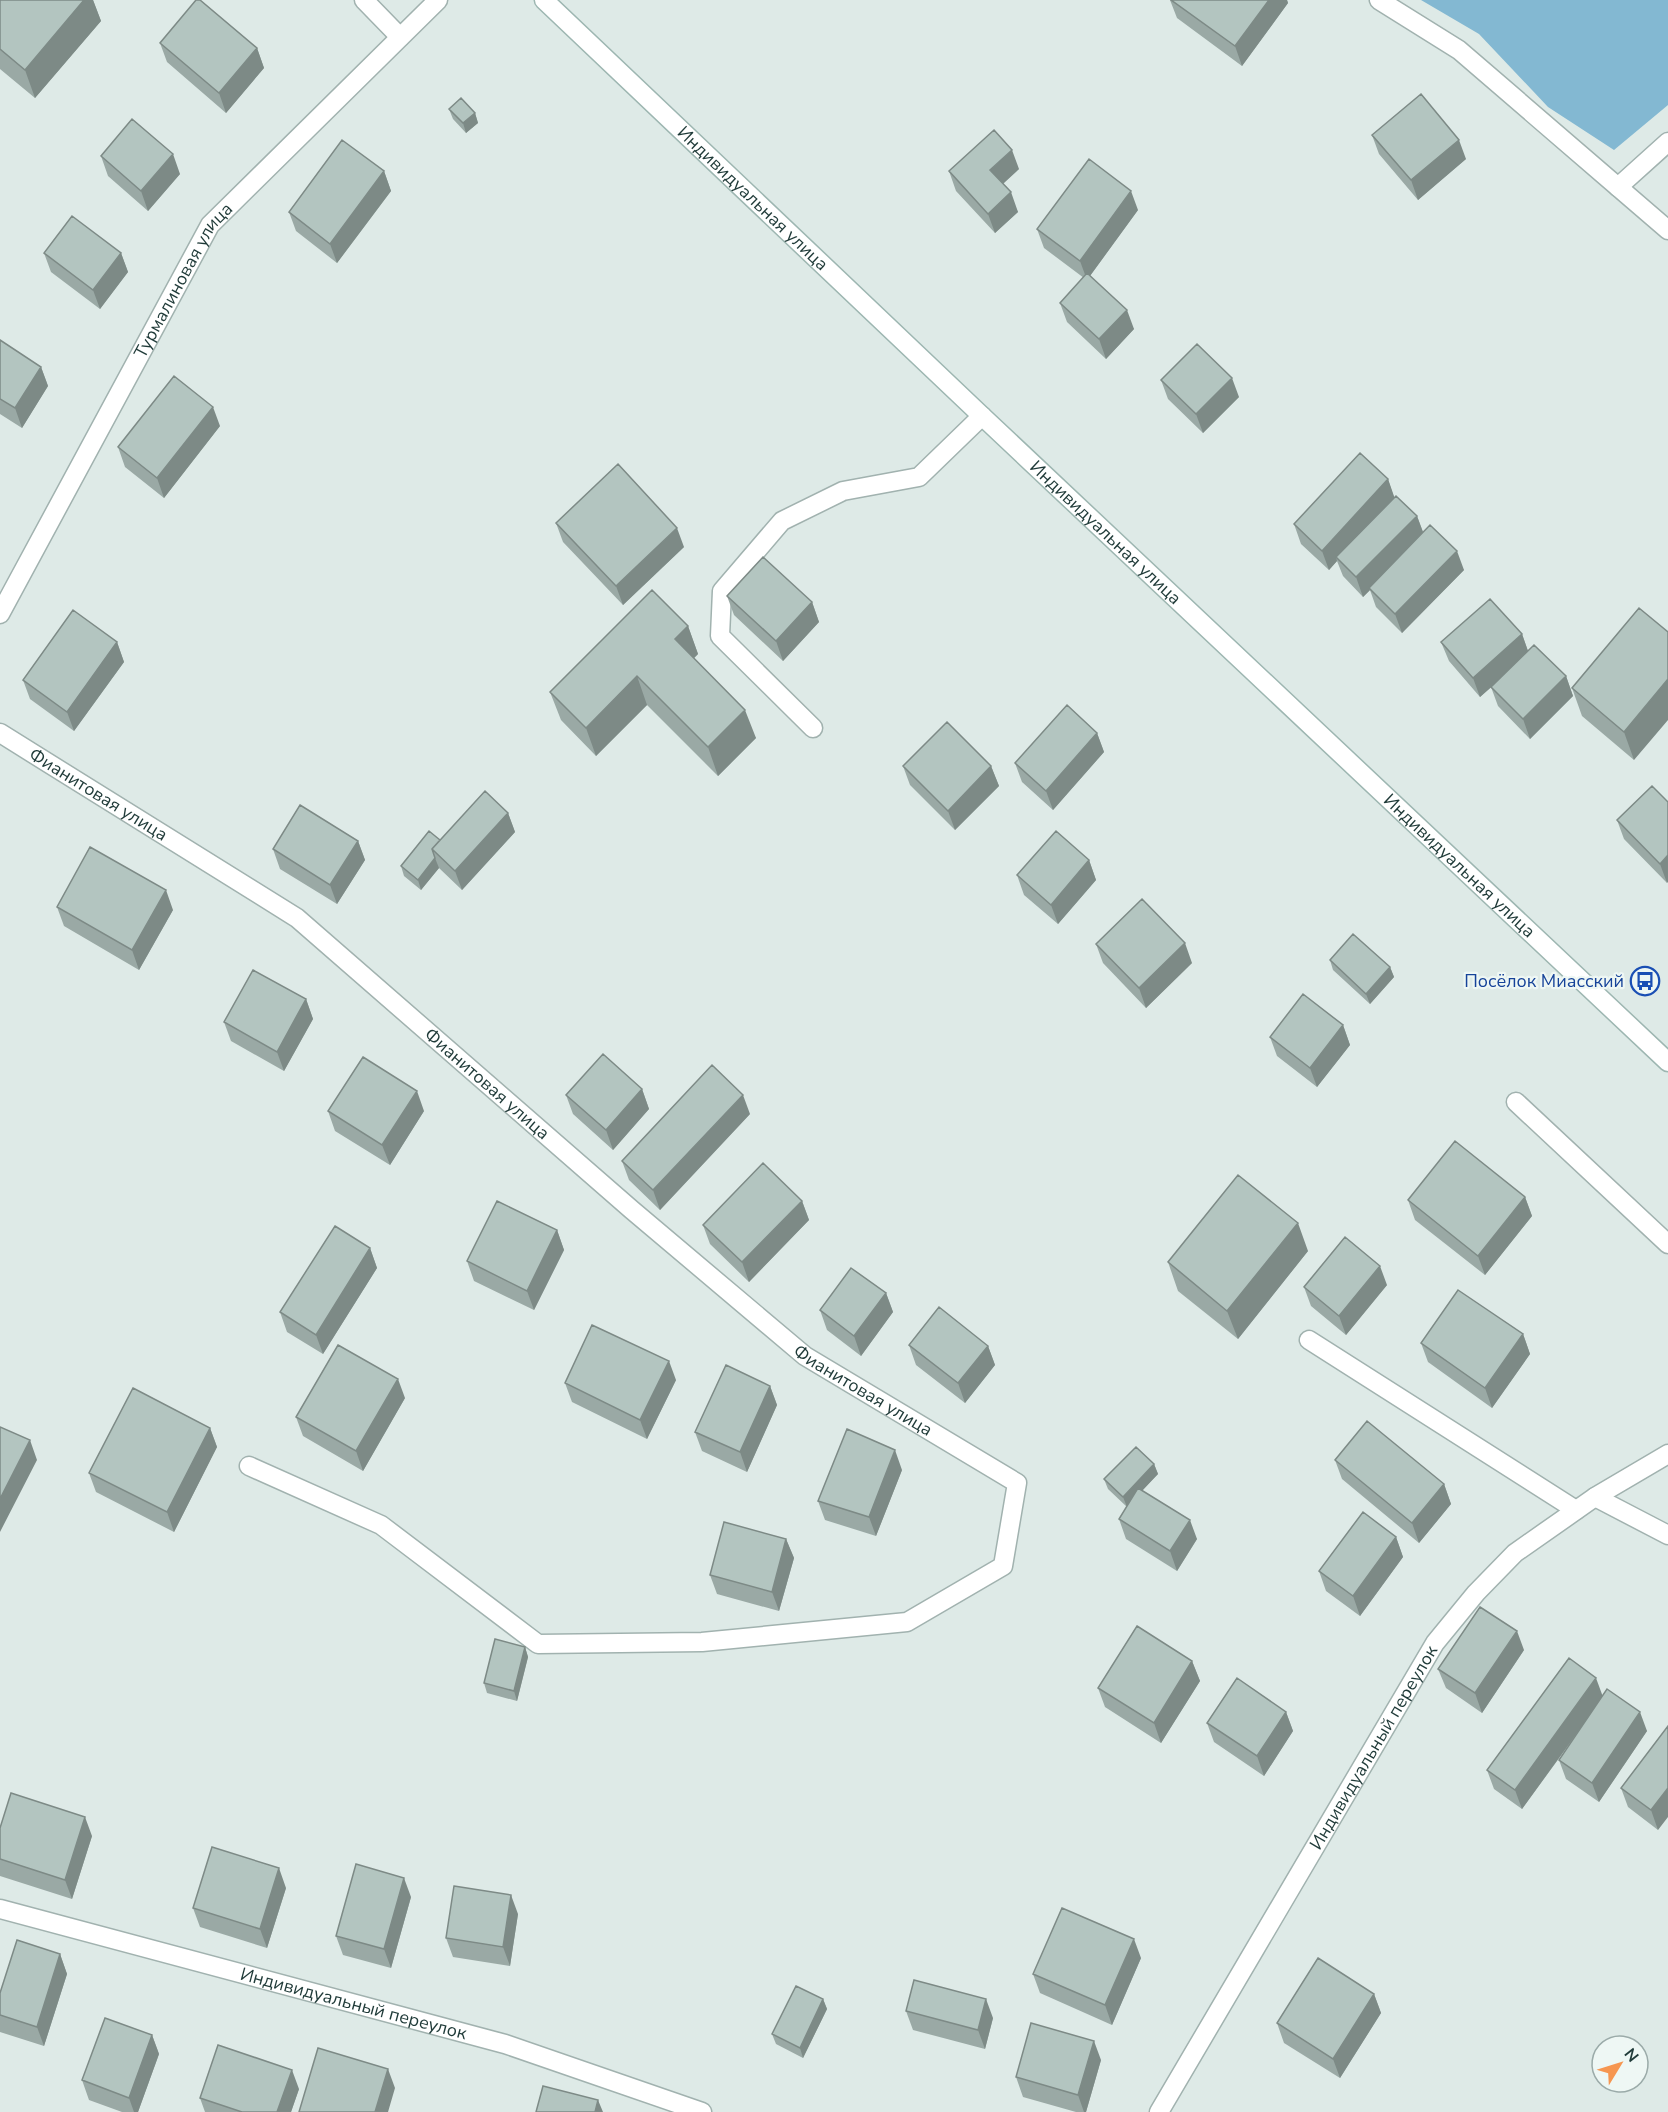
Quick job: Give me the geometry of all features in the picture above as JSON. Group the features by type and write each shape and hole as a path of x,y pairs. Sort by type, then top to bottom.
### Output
{"street":[{"path":"364,0 400,37"},
{"name":"Турмалиновая улица","path":"0,614 210,225 438,0"},
{"name":"Индивидуальная улица","path":"544,0 1668,1062"},
{"path":"1379,0 1459,50 1668,230"},
{"path":"1618,187 1668,142"},
{"path":"813,728 720,636 723,591 782,521 843,491 919,477 982,416"},
{"name":"Фианитовая улица","path":"0,733 297,918 632,1210 806,1356 1017,1482 1003,1566 907,1622 702,1642 538,1644 381,1525 249,1466"},
{"path":"1516,1102 1668,1244"},
{"path":"1309,1340 1576,1510"},
{"name":"Индивидуальный переулок","path":"1159,2112 1435,1643 1476,1593 1515,1553 1595,1497 1668,1454"},
{"path":"1595,1497 1668,1535"},
{"name":"Индивидуальный переулок","path":"0,1909 505,2044 702,2112"}],"water":[{"path":"1421,0 1668,0 1668,105 1614,150 1548,107 1479,34"}],"building":[{"path":"0,0 84,0 25,70 0,49"},
{"path":"196,0 200,0 257,48 219,93 160,43"},
{"path":"1171,0 1269,0 1235,46"},
{"path":"1421,94 1459,140 1411,180 1372,135"},
{"path":"461,98 475,113 463,123 449,109"},
{"path":"132,119 173,154 141,191 101,156"},
{"path":"994,130 1012,150 990,170 1011,192 988,214 949,171"},
{"path":"342,140 384,171 330,244 289,212"},
{"path":"1089,159 1131,191 1080,261 1037,229"},
{"path":"72,216 121,253 93,290 44,253"},
{"path":"1087,273 1127,310 1099,339 1060,303"},
{"path":"0,340 41,367 15,408 0,399"},
{"path":"1197,344 1232,378 1196,414 1161,380"},
{"path":"174,376 213,407 157,478 118,447"},
{"path":"1360,453 1388,479 1322,551 1294,524"},
{"path":"618,464 677,528 616,586 556,523"},
{"path":"1396,496 1417,516 1356,577 1336,557"},
{"path":"1430,525 1457,551 1395,614 1369,588"},
{"path":"763,557 812,602 776,641 727,596"},
{"path":"652,590 688,626 675,639 745,710 708,747 637,676 586,728 550,692"},
{"path":"1490,599 1522,634 1473,678 1441,642"},
{"path":"1639,608 1668,632 1668,679 1624,732 1572,688"},
{"path":"73,610 117,642 67,712 23,680"},
{"path":"1534,645 1566,676 1523,719 1491,687"},
{"path":"1067,705 1097,733 1046,791 1015,763"},
{"path":"947,722 991,766 948,811 903,766"},
{"path":"1652,786 1668,802 1668,855 1660,864 1617,820"},
{"path":"485,791 508,813 455,871 432,849"},
{"path":"300,805 358,841 330,885 273,849"},
{"path":"429,831 440,840 432,849 435,858 418,880 401,866"},
{"path":"1056,831 1089,860 1051,905 1017,875"},
{"path":"90,847 166,890 132,950 57,907"},
{"path":"1142,899 1185,943 1139,988 1096,944"},
{"path":"1353,934 1390,967 1366,994 1330,960"},
{"path":"253,970 306,999 277,1052 224,1022"},
{"path":"1303,994 1343,1025 1310,1068 1270,1037"},
{"path":"603,1054 642,1089 606,1130 566,1095"},
{"path":"363,1057 417,1091 382,1145 328,1111"},
{"path":"712,1065 743,1095 653,1190 622,1161"},
{"path":"1455,1141 1525,1197 1478,1256 1408,1200"},
{"path":"763,1163 802,1201 742,1262 703,1225"},
{"path":"1238,1175 1298,1223 1227,1311 1168,1262"},
{"path":"497,1201 557,1230 527,1291 467,1261"},
{"path":"335,1226 370,1248 316,1335 280,1312"},
{"path":"1345,1237 1380,1266 1339,1316 1304,1287"},
{"path":"851,1268 886,1293 854,1336 820,1310"},
{"path":"1458,1290 1523,1334 1485,1388 1421,1343"},
{"path":"939,1307 988,1346 958,1383 909,1345"},
{"path":"592,1325 669,1361 640,1420 565,1383"},
{"path":"338,1345 398,1379 356,1451 296,1417"},
{"path":"726,1365 770,1386 740,1452 695,1432"},
{"path":"133,1388 210,1428 167,1512 89,1473"},
{"path":"1367,1421 1444,1484 1412,1523 1335,1460"},
{"path":"0,1427 30,1440 0,1499"},
{"path":"847,1429 895,1450 869,1517 818,1501"},
{"path":"1136,1447 1154,1464 1123,1497 1104,1479"},
{"path":"1138,1488 1190,1520 1170,1551 1119,1519"},
{"path":"1363,1512 1396,1537 1353,1596 1319,1571"},
{"path":"724,1522 786,1539 772,1592 710,1575"},
{"path":"1480,1607 1517,1631 1475,1693 1438,1669"},
{"path":"1137,1626 1192,1661 1154,1723 1098,1688"},
{"path":"495,1639 525,1647 514,1691 484,1683"},
{"path":"1569,1658 1596,1678 1515,1790 1487,1770"},
{"path":"1237,1678 1286,1712 1257,1756 1207,1723"},
{"path":"1607,1689 1640,1712 1592,1783 1559,1760"},
{"path":"1668,1726 1668,1788 1651,1810 1621,1788"},
{"path":"11,1793 85,1817 65,1880 0,1859 0,1828"},
{"path":"212,1847 279,1868 260,1929 193,1908"},
{"path":"356,1864 404,1878 384,1949 336,1936"},
{"path":"454,1886 511,1895 503,1947 446,1938"},
{"path":"1062,1908 1134,1939 1105,2005 1033,1974"},
{"path":"17,1940 60,1954 37,2027 0,2015 0,1993"},
{"path":"1318,1958 1374,1994 1333,2059 1277,2023"},
{"path":"914,1980 986,1999 978,2030 906,2011"},
{"path":"796,1986 823,1999 800,2048 772,2034"},
{"path":"105,2018 152,2035 129,2098 82,2080"},
{"path":"1031,2023 1094,2041 1078,2095 1016,2077"},
{"path":"218,2045 292,2070 277,2112 242,2112 200,2098"},
{"path":"318,2048 388,2069 375,2112 299,2112"},
{"path":"543,2086 598,2100 595,2112 536,2112"}],"place":[{"name":"Посёлок Миасский","path":"1645,981"}]}
